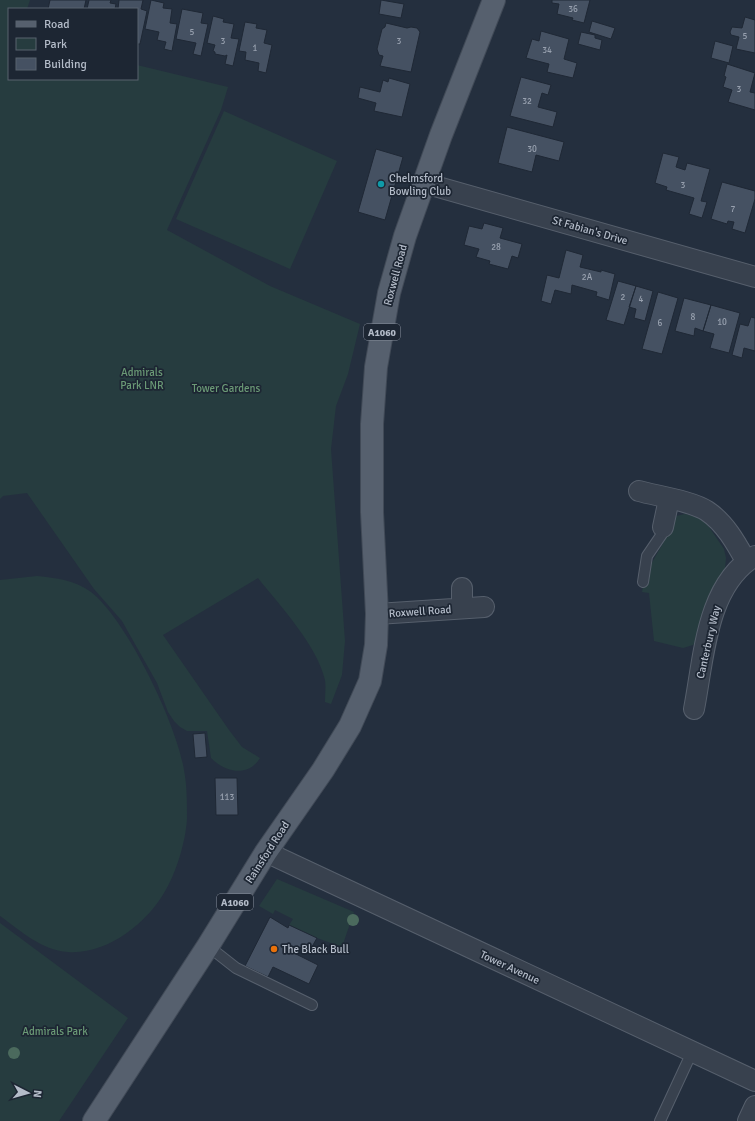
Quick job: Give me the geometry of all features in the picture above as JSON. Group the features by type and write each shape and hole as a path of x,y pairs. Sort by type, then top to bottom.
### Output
{"main road":[{"name":"Roxwell Road","path":"370,681 376,645 377,614 372,512 372,424 376,366 389,293 405,236 441,135 492,1"},
{"name":"Rainsford Road","path":"94,1121 208,946 266,852 323,770 350,726 370,681"}],"street":[{"name":"St Fabian's Drive","path":"424,183 755,277"},
{"name":"Canterbury Way","path":"639,491 696,506 707,511 720,522 751,559 726,583 719,596 709,627 694,709"},
{"path":"663,527 669,499"},
{"name":"Roxwell Road","path":"462,588 462,608"},
{"name":"Roxwell Road","path":"377,614 484,607"},
{"name":"Tower Avenue","path":"266,852 755,1081"},
{"path":"748,1121 755,1106"}],"lane":[{"path":"643,582 646,556 662,534 663,527"},
{"path":"208,946 236,968 312,1005"},
{"path":"660,1121 692,1052"}],"green space":[{"name":"Admirals Park LNR","path":"0,0 30,0 27,8 8,8 8,80 138,80 138,65 228,87 221,110 167,230 270,286 360,324 348,374 336,406 331,449 345,641 342,675 331,704 325,702 325,680 321,667 314,653 297,626 258,578 163,635 242,747 260,758 255,764 243,770 236,771 223,767 211,758 207,731 187,731 174,721 168,712 157,683 122,621 94,589 27,493 3,496 0,499"},
{"path":"224,111 337,161 290,269 176,219"},
{"path":"685,514 701,518 724,549 726,558 725,568 710,596 696,641 693,645 683,648 654,641 649,593 642,592 649,568 667,536 676,516"},
{"path":"37,576 65,580 85,588 105,606 120,625 148,675 172,727 186,782 187,818 185,837 173,876 164,893 147,916 124,935 110,943 82,952 68,952 49,948 32,939 0,916 0,580"},
{"path":"277,879 354,912 342,947 317,938 289,925 293,919 275,910 273,914 259,906"},
{"name":"Admirals Park","path":"0,923 128,1018 59,1121 0,1121"}],"building":[{"path":"50,0 86,0 84,8 48,8"},
{"path":"89,0 111,0 110,3 116,4 115,8 87,8"},
{"path":"119,0 143,0 141,9 147,11 140,44 138,44 138,8 118,8"},
{"path":"151,0 164,3 163,8 172,9 170,23 177,24 172,51 164,49 166,42 157,40 159,32 145,29"},
{"path":"381,0 404,4 401,18 379,14"},
{"path":"552,0 590,0 584,23 572,20 573,18 557,14 559,4 552,3"},
{"path":"182,9 203,13 201,23 208,24 201,56 193,54 196,43 176,39"},
{"path":"213,16 224,19 223,22 234,24 231,38 239,39 233,66 225,64 227,55 215,54 213,51 215,45 207,43"},
{"path":"745,17 755,20 755,53 736,49 739,37 731,35 730,32 732,27 742,28"},
{"path":"592,21 615,28 611,39 589,32"},
{"path":"245,22 257,24 256,28 267,30 264,43 272,45 266,73 258,71 259,63 245,60 246,52 239,51"},
{"path":"386,23 407,28 417,28 420,32 411,72 380,66 383,56 379,55 377,49 382,29 385,27"},
{"path":"541,31 569,39 564,59 577,63 573,78 547,72 549,64 526,58 532,39 539,41"},
{"path":"581,32 595,35 595,38 602,40 600,50 578,44"},
{"path":"715,41 733,46 729,63 711,58"},
{"path":"727,64 755,73 750,92 755,93 755,110 728,102 732,90 723,87 726,77 724,76"},
{"path":"521,77 551,85 548,95 542,93 538,107 557,112 553,127 510,116"},
{"path":"389,78 410,84 402,117 374,111 376,103 358,98 360,87 380,92 383,80 388,82"},
{"path":"507,127 564,142 559,161 536,155 532,172 498,163"},
{"name":"Chelmsford Bowling Club","path":"376,149 403,157 385,220 358,212"},
{"path":"663,153 679,157 676,167 685,170 687,163 710,169 701,201 707,202 702,218 689,214 694,198 666,190 667,187 655,183"},
{"path":"722,182 755,191 755,199 745,233 732,229 734,222 728,221 727,224 711,219"},
{"path":"484,223 503,228 500,238 522,244 518,258 512,256 508,269 489,264 490,261 476,257 479,249 464,245 469,226 482,229"},
{"path":"566,250 583,255 580,267 615,274 609,300 596,296 597,292 572,285 571,294 555,290 551,304 541,301 547,275 559,278"},
{"path":"618,281 636,286 624,325 606,320"},
{"path":"636,286 653,291 645,321 634,318 636,309 629,307"},
{"path":"658,292 678,298 662,354 642,349"},
{"path":"684,298 711,305 703,331 695,328 694,336 675,331"},
{"path":"711,305 740,313 729,353 710,348 714,334 703,331"},
{"path":"751,317 755,318 755,351 744,348 742,358 732,355 740,324 748,326"},
{"path":"205,733 207,757 195,758 193,734"},
{"path":"215,778 237,778 238,815 216,815"},
{"name":"The Black Bull","path":"270,917 288,928 289,925 317,938 309,952 297,946 294,953 318,965 309,984 273,967 268,977 245,966"}],"place":[{"name":"Chelmsford Bowling Club","path":"381,184"},
{"name":"The Black Bull","path":"274,949"}],"park label":[{"name":"Tower Gardens","path":"226,388"}]}
